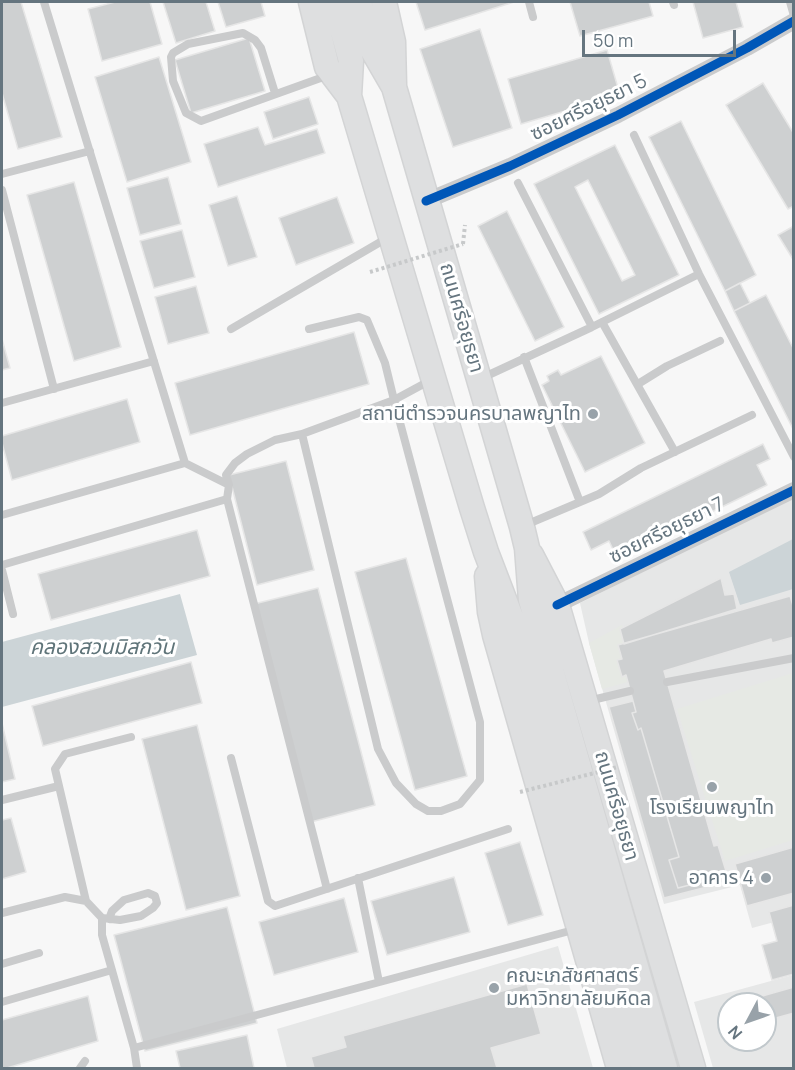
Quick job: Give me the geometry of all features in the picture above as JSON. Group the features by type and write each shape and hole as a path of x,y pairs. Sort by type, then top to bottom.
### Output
{"main road":[{"path":"311,2 327,66 348,96 486,552 514,625 644,1068"},
{"path":"335,2 351,62 348,96"},
{"name":"ถนนศรีอยุธยา","path":"359,2 372,49 394,87 525,537 557,605 693,1068"},
{"name":"ถนนศรีอยุธยา","path":"384,2 393,42 394,87"},
{"name":"ถนนศรีอยุธยา","path":"525,537 531,600 664,1068"},
{"path":"486,552 490,612 495,635 619,1068"}],"street":[{"name":"ซอยศรีอยุธยา 5","path":"426,201 510,166 618,115 794,21"},
{"name":"ซอยศรีอยุธยา 7","path":"557,605 794,490"}],"lane":[{"path":"44,2 185,463"},
{"path":"529,2 533,17"},
{"path":"790,2 794,16"},
{"path":"276,93 261,48 255,40 243,33 188,44 173,52 171,57 173,81 186,113 201,121 332,74"},
{"path":"634,135 699,274 794,458"},
{"path":"2,174 90,151"},
{"path":"518,183 592,327"},
{"path":"2,190 54,389"},
{"path":"231,329 390,237"},
{"path":"478,379 603,322 699,274"},
{"path":"302,434 378,749 396,783 416,804 428,811 441,811 460,804 480,780 480,722 385,363 367,320 359,317 309,329"},
{"path":"603,322 675,452"},
{"path":"638,384 667,366 720,341"},
{"path":"524,357 580,502"},
{"path":"2,403 154,362"},
{"path":"327,889 227,499 229,485 226,475 235,463 247,454 275,440 302,434 394,400 432,379"},
{"path":"525,537 580,502 752,415"},
{"path":"2,515 185,463 229,485"},
{"path":"2,565 227,499"},
{"path":"2,570 13,614"},
{"path":"667,682 794,658"},
{"path":"585,701 630,691"},
{"path":"86,901 55,769 65,754 130,737"},
{"path":"231,758 268,901 275,906 508,829"},
{"path":"2,800 59,786"},
{"path":"358,878 379,982"},
{"path":"2,913 65,897 86,901 105,918 120,920 141,916 153,909 157,903 155,896 148,893 124,900 105,918 102,935 134,1048 137,1068"},
{"path":"134,1048 579,929"},
{"path":"2,964 39,953"},
{"path":"2,1002 112,970"}],"path":[{"path":"370,272 463,244 465,225"},
{"path":"520,792 618,767"}],"shaded area":[{"name":"โรงเรียนพญาไท","path":"793,497 793,917 752,928 740,885 664,904 589,643 580,603"},
{"path":"622,625 639,679 602,689 589,643"},
{"path":"793,673 793,840 725,861 677,709"},
{"name":"คณะเภสัชศาสตร์ มหาวิทยาลัยมหิดล","path":"558,946 593,1068 287,1068 277,1029"},
{"path":"793,975 793,1068 713,1068 694,1002 717,996 717,1052 777,1052 777,992 731,992"}],"water":[{"path":"793,539 793,589 740,605 729,572"},
{"name":"คลองสวนมิสกวัน","path":"180,594 197,655 2,707 2,642"}],"building":[{"path":"2,2 21,2 62,137 18,149 2,93"},
{"path":"115,2 150,2 162,44 102,61 88,9"},
{"path":"163,2 206,2 215,31 176,43"},
{"path":"218,2 261,2 265,16 226,27"},
{"path":"416,2 514,2 425,30"},
{"path":"570,2 649,2 653,16 580,36"},
{"path":"693,2 736,2 743,27 703,38"},
{"path":"480,29 512,128 453,147 420,49"},
{"path":"249,38 265,91 191,113 175,60"},
{"path":"607,50 620,95 521,124 508,79"},
{"path":"159,57 191,162 127,182 95,77"},
{"path":"763,83 794,134 794,206 788,209 726,105"},
{"path":"309,97 318,124 273,139 264,112"},
{"path":"681,121 756,275 725,291 649,137"},
{"path":"258,127 265,145 317,129 325,153 218,187 204,144"},
{"path":"615,145 679,275 599,314 534,184","holes":["588,180 635,275 622,281 575,187"]},
{"path":"168,177 181,224 140,235 127,188"},
{"path":"74,182 121,347 74,361 27,195"},
{"path":"237,196 257,257 228,266 209,205"},
{"path":"337,197 354,243 296,265 279,218"},
{"path":"507,211 564,327 535,341 478,226"},
{"path":"794,226 794,261 778,235"},
{"path":"182,230 195,277 154,288 140,241"},
{"path":"740,283 750,303 734,311 725,291"},
{"path":"196,286 209,333 168,344 155,297"},
{"path":"766,295 794,350 794,431 734,311"},
{"path":"354,332 369,384 190,435 175,383"},
{"path":"2,339 10,368 2,370"},
{"name":"สถานีตำรวจนครบาลพญาไท","path":"601,356 645,443 585,472 542,385 549,381 547,376 558,370 561,375"},
{"path":"127,399 140,442 12,480 2,436"},
{"path":"763,444 770,459 757,465 767,485 617,558 609,541 591,550 583,532"},
{"path":"286,461 314,570 257,585 229,475"},
{"path":"197,530 210,576 51,620 38,574"},
{"path":"406,558 467,776 415,790 355,572"},
{"path":"721,578 725,595 734,594 737,609 624,644 620,629"},
{"path":"318,588 375,805 311,822 254,604"},
{"path":"790,596 794,609 794,637 772,643 771,639 664,671 714,846 718,845 729,881 707,887 705,881 678,888 669,860 679,857 641,728 638,730 632,713 636,712 626,675 622,677 617,660 622,659 618,645"},
{"path":"191,662 202,703 43,746 32,706"},
{"path":"633,701 636,712 632,713 638,730 641,728 679,857 669,860 678,888 705,881 707,887 664,898 609,707"},
{"path":"2,723 15,779 2,782"},
{"path":"197,725 240,896 186,910 142,739"},
{"path":"11,818 26,872 2,879 2,820"},
{"path":"520,842 543,915 508,925 485,853"},
{"name":"อาคาร 4","path":"794,847 794,893 747,906 735,864"},
{"path":"454,877 470,932 387,955 371,901"},
{"path":"344,898 358,952 274,975 259,922"},
{"path":"794,905 794,974 772,980 762,945 777,941 769,912"},
{"path":"227,907 257,1023 145,1051 114,935"},
{"path":"527,984 541,1034 491,1048 497,1068 314,1068 311,1057 346,1047 343,1036"},
{"path":"794,987 794,1013 777,1018 776,992"},
{"path":"88,996 98,1041 2,1068 2,1020"},
{"path":"247,1035 254,1068 180,1068 176,1051"}],"cycle path":[{"path":"426,201 510,166 618,115 794,21"},
{"path":"557,605 794,490"}],"place":[{"name":"สถานีตำรวจนครบาลพญาไท","path":"593,414"},
{"name":"โรงเรียนพญาไท","path":"712,787"},
{"name":"อาคาร 4","path":"766,878"},
{"name":"คณะเภสัชศาสตร์ มหาวิทยาลัยมหิดล","path":"494,988"}]}
